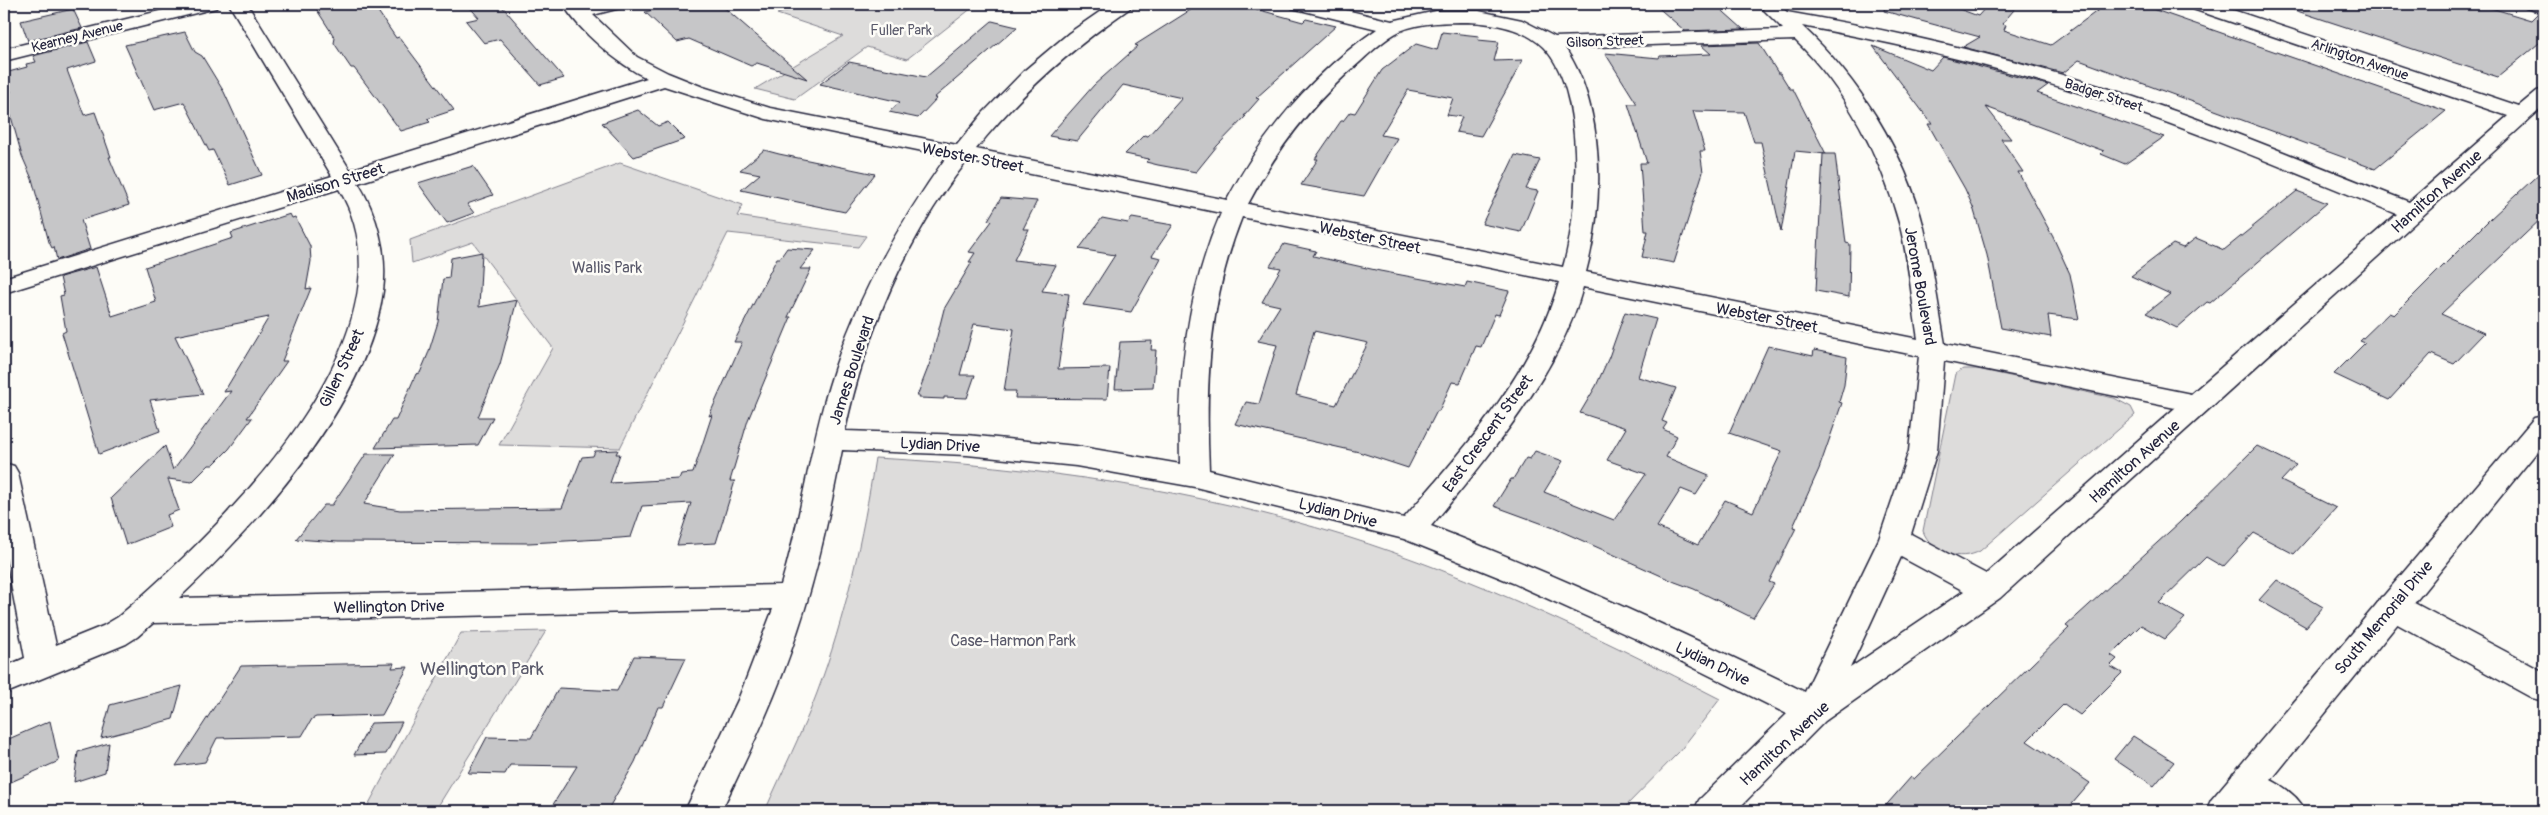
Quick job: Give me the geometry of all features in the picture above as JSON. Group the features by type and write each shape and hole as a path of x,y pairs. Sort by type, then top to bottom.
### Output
{"street":[{"name":"Kearney Avenue","path":"4,55 209,4"},
{"name":"Gillen Street","path":"144,611 184,575 236,522 278,473 312,427 337,385 352,354 367,309 372,274 371,251 366,223 356,198 238,4"},
{"path":"576,8 613,4"},
{"name":"James Boulevard","path":"703,811 732,754 781,632 812,528 829,440 848,367 879,286 917,216 959,154 1015,92 1066,46 1123,4"},
{"name":"Gilson Street","path":"1300,4 1393,27 1438,16 1486,18 1523,28 1550,43 1785,14"},
{"name":"Arlington Avenue","path":"2197,4 2523,114"},
{"path":"2533,4 2544,7"},
{"name":"Webster Street","path":"576,8 629,60 666,79 714,97 766,113 1234,210 1933,349 2197,404"},
{"name":"Badger Street","path":"1785,14 1922,44 2060,80 2204,130 2413,212"},
{"name":"Jerome Boulevard","path":"1785,14 1843,83 1872,127 1895,175 1912,228 1933,349 1928,383 1923,451 1894,540 1813,712"},
{"path":"1195,477 1192,403 1198,331 1212,266 1234,210 1269,148 1302,105 1340,68 1393,27"},
{"name":"East Crescent Street","path":"1412,530 1471,460 1522,392 1557,326 1575,279 1587,206 1588,157 1581,112 1557,51 1550,43"},
{"name":"Madison Street","path":"4,286 666,79"},
{"name":"Hamilton Avenue","path":"1712,811 1813,712 1989,590 2544,94"},
{"name":"South Memorial Drive","path":"2224,811 2544,425"},
{"name":"Lydian Drive","path":"829,440 967,445 1076,456 1195,477 1412,530 1524,575 1602,610 1813,712"},
{"path":"4,474 43,664"},
{"path":"1894,540 1989,590"},
{"name":"Wellington Drive","path":"144,611 792,597"},
{"path":"2392,606 2544,688"},
{"path":"4,681 122,631 144,611"},
{"path":"2246,784 2287,811"}],"green space":[{"name":"Fuller Park","path":"812,4 977,4 907,59 867,47 795,99 755,89 843,36 777,14"},
{"name":"Wallis Park","path":"620,163 743,205 737,216 866,236 858,247 728,233 620,448 499,445 553,348 473,242 412,263 410,240"},
{"path":"1963,369 1977,369 2114,398 2131,407 2135,415 1980,551 1964,556 1939,550 1932,545 1923,531 1955,374"},
{"name":"Case-Harmon Park","path":"875,458 994,467 1112,482 1229,505 1287,519 1393,552 1489,589 1629,653 1720,699 1679,752 1621,811 765,811 811,708 827,665 859,547"},
{"name":"Wellington Park","path":"546,631 435,811 365,811 461,633"}],"building":[{"path":"313,4 373,4 396,38 399,37 454,110 427,119 430,122 401,131 354,68 351,68 334,43 335,38"},
{"path":"467,4 500,4 564,78 540,85 500,39 484,43 466,21 479,18"},
{"path":"674,4 720,4 807,79 757,63 751,66 689,39 677,42 645,12"},
{"path":"1200,4 1238,4 1303,22 1306,19 1336,26 1256,98 1259,99 1244,116 1246,116 1217,146 1196,172 1146,162 1149,159 1125,154 1144,135 1148,136 1182,98 1123,85 1077,141 1049,136 1094,85 1138,46 1135,45"},
{"path":"1654,4 1715,4 1743,29 1685,31"},
{"path":"1885,4 1946,4 1978,16 1987,6 1997,8 2005,4 2019,4 2002,24 2006,25 2004,30 2051,45 2101,8 2104,9 2114,4 2138,4 2446,111 2375,169 2079,60 2063,73 1963,47 1980,37 1884,11"},
{"path":"2289,4 2429,4 2444,9 2450,4 2478,4 2531,20 2538,13 2544,15 2544,39 2498,77 2288,8"},
{"path":"73,9 82,28 28,41 21,21"},
{"path":"992,21 1017,27 934,98 937,98 918,118 889,112 900,102 820,84 849,62 926,77"},
{"path":"185,32 195,52 202,56 224,92 262,175 230,185 213,150 209,151 184,102 154,110 125,45"},
{"path":"1442,32 1479,36 1478,40 1499,42 1494,61 1523,60 1481,136 1456,132 1462,117 1447,115 1453,98 1408,90 1381,135 1397,138 1364,196 1301,185 1318,159 1315,159 1341,121 1350,112 1355,113 1382,70 1416,44 1437,50"},
{"path":"88,42 96,61 67,70 84,115 95,112 111,157 109,157 129,205 81,220 90,249 57,260 54,247 52,248 49,242 32,179 22,156 5,95 11,92 5,73 27,67 26,64 36,62 33,56"},
{"path":"1759,43 1778,73 1780,73 1790,89 1793,89 1826,154 1795,151 1781,232 1761,142 1754,142 1744,112 1693,111 1705,151 1700,151 1703,172 1674,263 1642,257 1648,231 1645,231 1640,163 1647,163 1628,104 1637,104 1605,53 1659,58 1660,56 1711,54 1701,45"},
{"path":"1873,46 1931,70 1943,57 2048,85 2037,93 2164,137 2125,164 2101,154 2104,151 1986,107 2011,139 2001,139 2023,172 2018,172 2053,237 2070,274 2079,319 2048,315 2051,337 2001,328 1987,255 1973,207 1965,189 1928,124 1932,124"},
{"path":"638,110 658,126 668,122 685,139 634,157 602,123"},
{"path":"764,150 875,174 845,212 741,190 760,174 740,170"},
{"path":"1823,154 1835,154 1846,243 1850,244 1849,297 1816,291"},
{"path":"1515,155 1540,160 1526,189 1538,191 1521,232 1482,224"},
{"path":"473,166 493,195 467,204 474,213 447,223 418,183"},
{"path":"2544,169 2544,216 2441,314 2484,333 2454,364 2431,354 2389,400 2334,374 2365,343 2360,341 2389,313 2394,315 2490,219"},
{"path":"2297,191 2327,203 2210,303 2207,302 2177,328 2146,313 2170,294 2131,276 2173,244 2183,248 2196,238 2224,250"},
{"path":"1001,198 1037,201 1023,229 1029,229 1014,260 1056,265 1042,291 1069,294 1058,369 1110,368 1107,399 1015,398 1016,391 1004,391 1014,329 974,324 960,375 975,375 967,398 919,398 920,396 917,396 931,360 944,309 972,262 969,262 975,253 969,252 992,221 988,220"},
{"path":"290,214 292,218 295,217 310,246 311,261 306,289 311,288 282,361 287,361 247,418 252,418 229,449 213,465 209,465 192,482 168,479 179,510 167,515 171,527 126,545 111,498 165,446 173,470 231,391 224,392 269,317 175,336 203,394 150,400 160,431 99,454 62,333 66,331 60,296 64,295 60,277 96,267 112,316 156,302 145,267 233,238 231,233"},
{"path":"1102,218 1128,223 1132,218 1173,225 1152,256 1161,258 1131,312 1083,305 1115,255 1079,249"},
{"path":"1284,244 1316,251 1313,256 1380,271 1465,287 1467,282 1509,291 1499,315 1495,314 1481,347 1476,346 1460,383 1452,382 1439,411 1437,411 1408,468 1359,452 1235,424 1246,402 1259,404 1277,345 1258,341 1280,306 1262,302 1281,268 1270,266","holes":["1314,331 1368,343 1336,405 1296,395"]},
{"path":"787,248 815,250 800,269 811,269 788,317 791,317 748,420 730,481 735,481 716,543 677,545 691,503 642,506 631,537 529,543 338,542 296,539 324,505 332,505 366,454 395,454 364,504 400,510 562,508 582,457 593,456 595,451 618,450 616,454 620,454 610,483 679,479 681,474 693,473 712,415 709,416 742,342 734,342 777,258 780,258"},
{"path":"482,252 479,307 517,300 500,364 478,417 493,417 478,445 375,448 392,420 396,420 416,374 420,373 428,354 438,322 443,279 449,278 451,258"},
{"path":"1625,312 1656,319 1638,377 1676,388 1662,421 1667,423 1663,429 1677,436 1666,457 1709,475 1696,495 1681,489 1657,527 1698,545 1725,500 1753,512 1782,451 1729,433 1768,346 1813,356 1814,350 1847,357 1844,385 1839,402 1842,403 1819,469 1793,527 1796,528 1769,582 1774,584 1753,618 1694,589 1554,528 1494,506 1526,458 1530,459 1535,451 1563,461 1544,492 1614,520 1646,474 1607,460 1626,428 1580,413 1596,386 1609,357"},
{"path":"1152,341 1151,350 1156,350 1153,388 1115,389 1120,342"},
{"path":"2257,446 2296,465 2281,481 2336,508 2294,554 2254,533 2223,567 2206,557 2159,603 2185,618 2165,639 2141,625 2111,655 2117,659 2110,666 2122,673 2080,715 2064,704 2027,741 2090,783 2066,811 1881,811 1911,777 1914,779 2069,628 2066,626 2180,522"},
{"path":"2277,580 2323,607 2306,627 2259,600"},
{"path":"634,656 686,658 663,707 658,707 635,762 607,811 549,811 577,766 510,765 505,774 468,773 487,737 531,738 559,688 617,691"},
{"path":"394,663 392,668 408,667 382,715 316,717 312,719 302,736 217,738 205,762 176,766 241,666"},
{"path":"182,686 173,719 101,738 110,705"},
{"path":"50,721 59,761 4,785 4,741"},
{"path":"402,722 386,754 354,755 371,723"},
{"path":"2133,736 2174,762 2154,786 2114,759"},
{"path":"109,743 105,772 74,782 78,752"}]}
